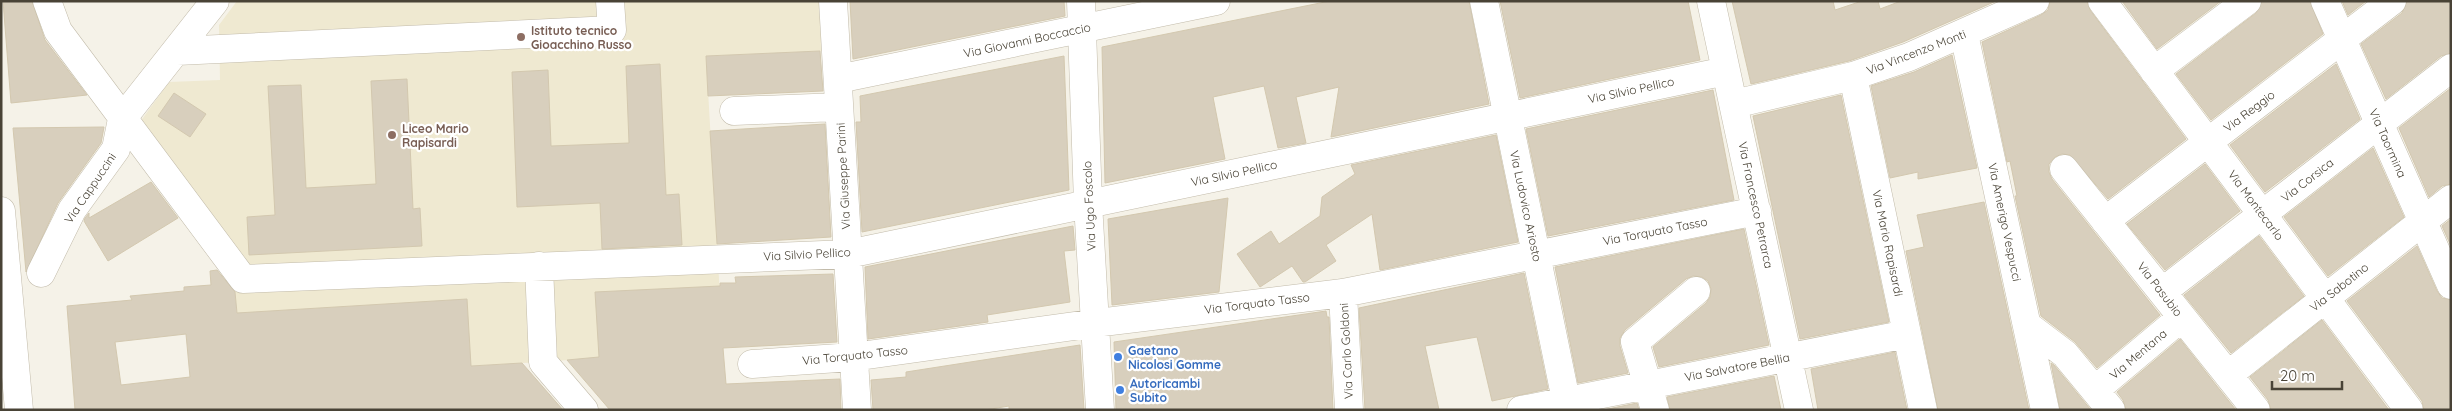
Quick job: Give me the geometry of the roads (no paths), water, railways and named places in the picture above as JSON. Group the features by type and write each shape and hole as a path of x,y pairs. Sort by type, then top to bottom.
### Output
{"street":[{"path":"47,1 58,31 122,119 215,1"},
{"path":"177,51 612,30 610,1"},
{"name":"Via Giuseppe Parini","path":"833,1 857,410"},
{"name":"Via Ugo Foscolo","path":"1082,1 1088,203 1100,410"},
{"name":"Via Giovanni Boccaccio","path":"838,79 1216,1"},
{"name":"Via Ludovico Ariosto","path":"1484,1 1567,405"},
{"name":"Via Francesco Petrarca","path":"1711,1 1799,410"},
{"name":"Via Vincenzo Monti","path":"1734,104 1853,76 1909,57 2035,1"},
{"name":"Via Montecarlo","path":"2102,1 2409,410"},
{"path":"2154,70 2247,1"},
{"name":"Via Taormina","path":"2325,1 2451,285"},
{"name":"Via Reggio","path":"2106,221 2392,1"},
{"name":"Via Amerigo Vespucci","path":"1964,34 2046,410"},
{"name":"Via Corsica","path":"2162,292 2451,68"},
{"name":"Via Silvio Pellico","path":"122,119 243,279 848,254 1726,70"},
{"name":"Via Mario Rapisardi","path":"1853,76 1923,410"},
{"path":"734,112 839,107"},
{"name":"Via Cappuccini","path":"41,273 72,210 116,149 122,119"},
{"name":"Via Pasubio","path":"2064,169 2256,410"},
{"name":"Via Sabotino","path":"2228,375 2451,199"},
{"path":"1,211 19,410"},
{"name":"Via Torquato Tasso","path":"752,364 854,357 1096,323 1343,293 1757,211"},
{"path":"540,266 544,362 584,410"},
{"path":"1651,397 1635,342 1696,291"},
{"name":"Via Carlo Goldoni","path":"1343,293 1350,410"},
{"name":"Via Mentana","path":"2103,400 2182,317"},
{"path":"2028,326 2065,354 2103,400"},
{"name":"Via Salvatore Bellia","path":"1520,410 1651,397 1788,357 1907,334"}],"place":[{"name":"Istituto tecnico Gioacchino Russo","path":"521,37"},
{"name":"Liceo Mario Rapisardi","path":"392,135"},
{"name":"Gaetano Nicolosi Gomme","path":"1118,357"},
{"name":"Autoricambi Subito","path":"1120,390"}]}
